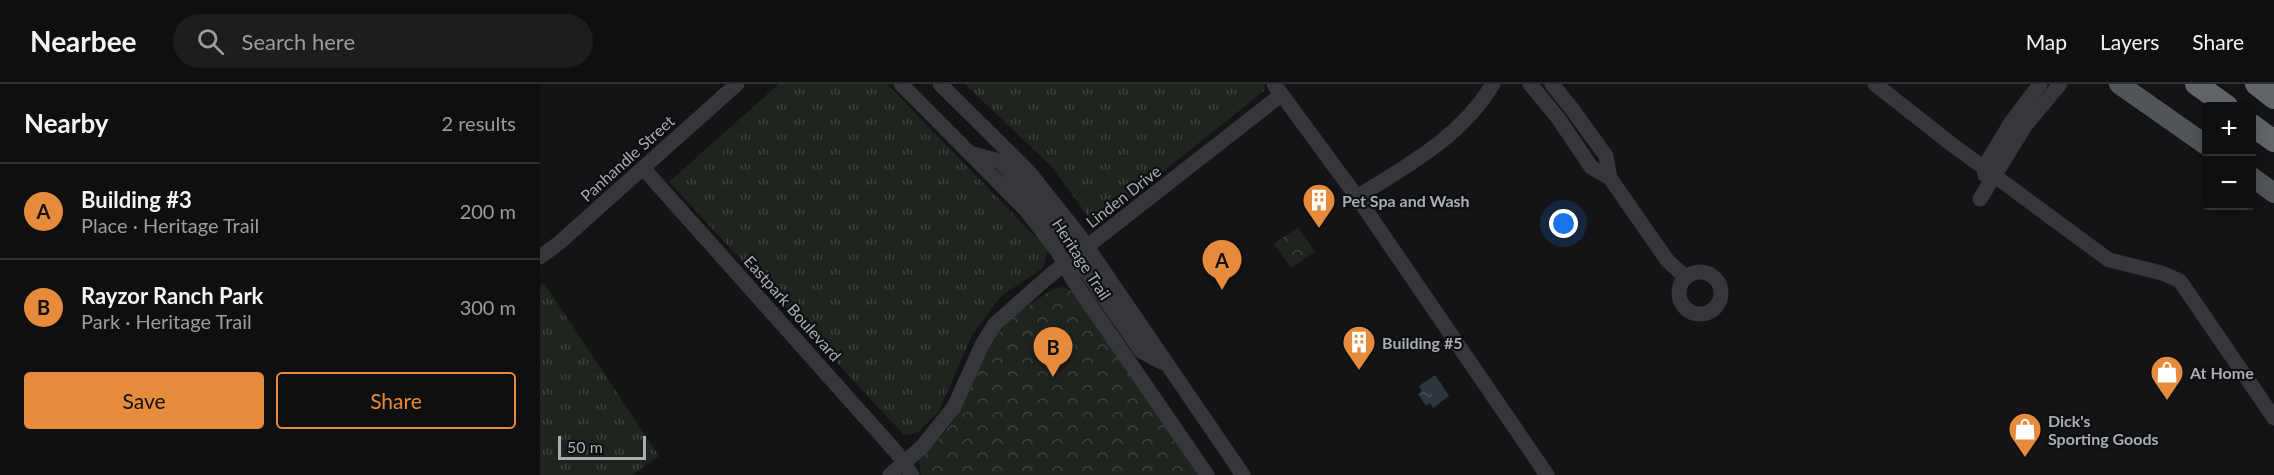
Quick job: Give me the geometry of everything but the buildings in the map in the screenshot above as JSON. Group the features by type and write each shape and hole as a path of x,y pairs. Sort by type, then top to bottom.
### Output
{"highway":[{"path":"2196,84 2221,102"},
{"path":"2256,84 2274,98"},
{"path":"2256,128 2274,141"}],"main road":[{"path":"2119,84 2202,142"},
{"path":"2256,180 2274,193"}],"street":[{"name":"Panhandle Street","path":"540,257 559,243 737,84"},
{"name":"Heritage Trail","path":"901,84 1026,210 1058,252 1073,280 1207,475"},
{"name":"Heritage Trail","path":"940,84 1028,171 1087,247 1243,475"},
{"path":"1357,197 1440,144 1480,105 1493,84"},
{"path":"1530,84 1558,118 1591,167 1610,178"},
{"path":"1551,84 1606,156 1610,178 1667,260 1684,277"},
{"path":"1875,84 1989,176 2109,260 2162,273 2180,281 2274,418"},
{"path":"1980,199 2012,121 2040,84"},
{"path":"1989,176 2025,126 2060,84"},
{"path":"1278,90 1357,197 1547,475"},
{"name":"Linden Drive","path":"890,475 908,469 922,447 954,407 982,345 995,324 1278,90"},
{"path":"970,153 1000,161 1070,242 1087,247"},
{"name":"Eastpark Boulevard","path":"643,168 908,469"},
{"path":"1065,264 1084,270 1141,351 1165,363"},
{"path":"1696,272 1708,273 1718,281 1726,296 1704,319 1688,310 1680,300 1679,288 1684,277 1696,272"}],"green space":[{"path":"779,84 887,84 1048,250 1043,268 1001,296 972,335 939,411 917,433 904,435 669,182"},
{"path":"965,84 1264,84 1265,90 1095,226 1052,167"},
{"path":"1298,227 1315,252 1291,268 1274,244"},
{"path":"544,283 659,456 631,475 540,475 540,286"},
{"path":"1063,287 1073,292 1198,475 921,475 919,459 956,417 986,355 1002,328 1026,307 1053,289"}],"water":[{"path":"1435,375 1449,396 1433,408 1430,403 1426,406 1418,394 1422,391 1419,386"}],"place":[{"name":"Pet Spa and Wash","path":"1319,229"},
{"name":"Building #3","path":"1222,290"},
{"name":"Building #5","path":"1359,371"},
{"name":"Rayzor Ranch Park","path":"1053,377"},
{"name":"At Home","path":"2167,401"},
{"name":"Dick's Sporting Goods","path":"2025,458"}]}
